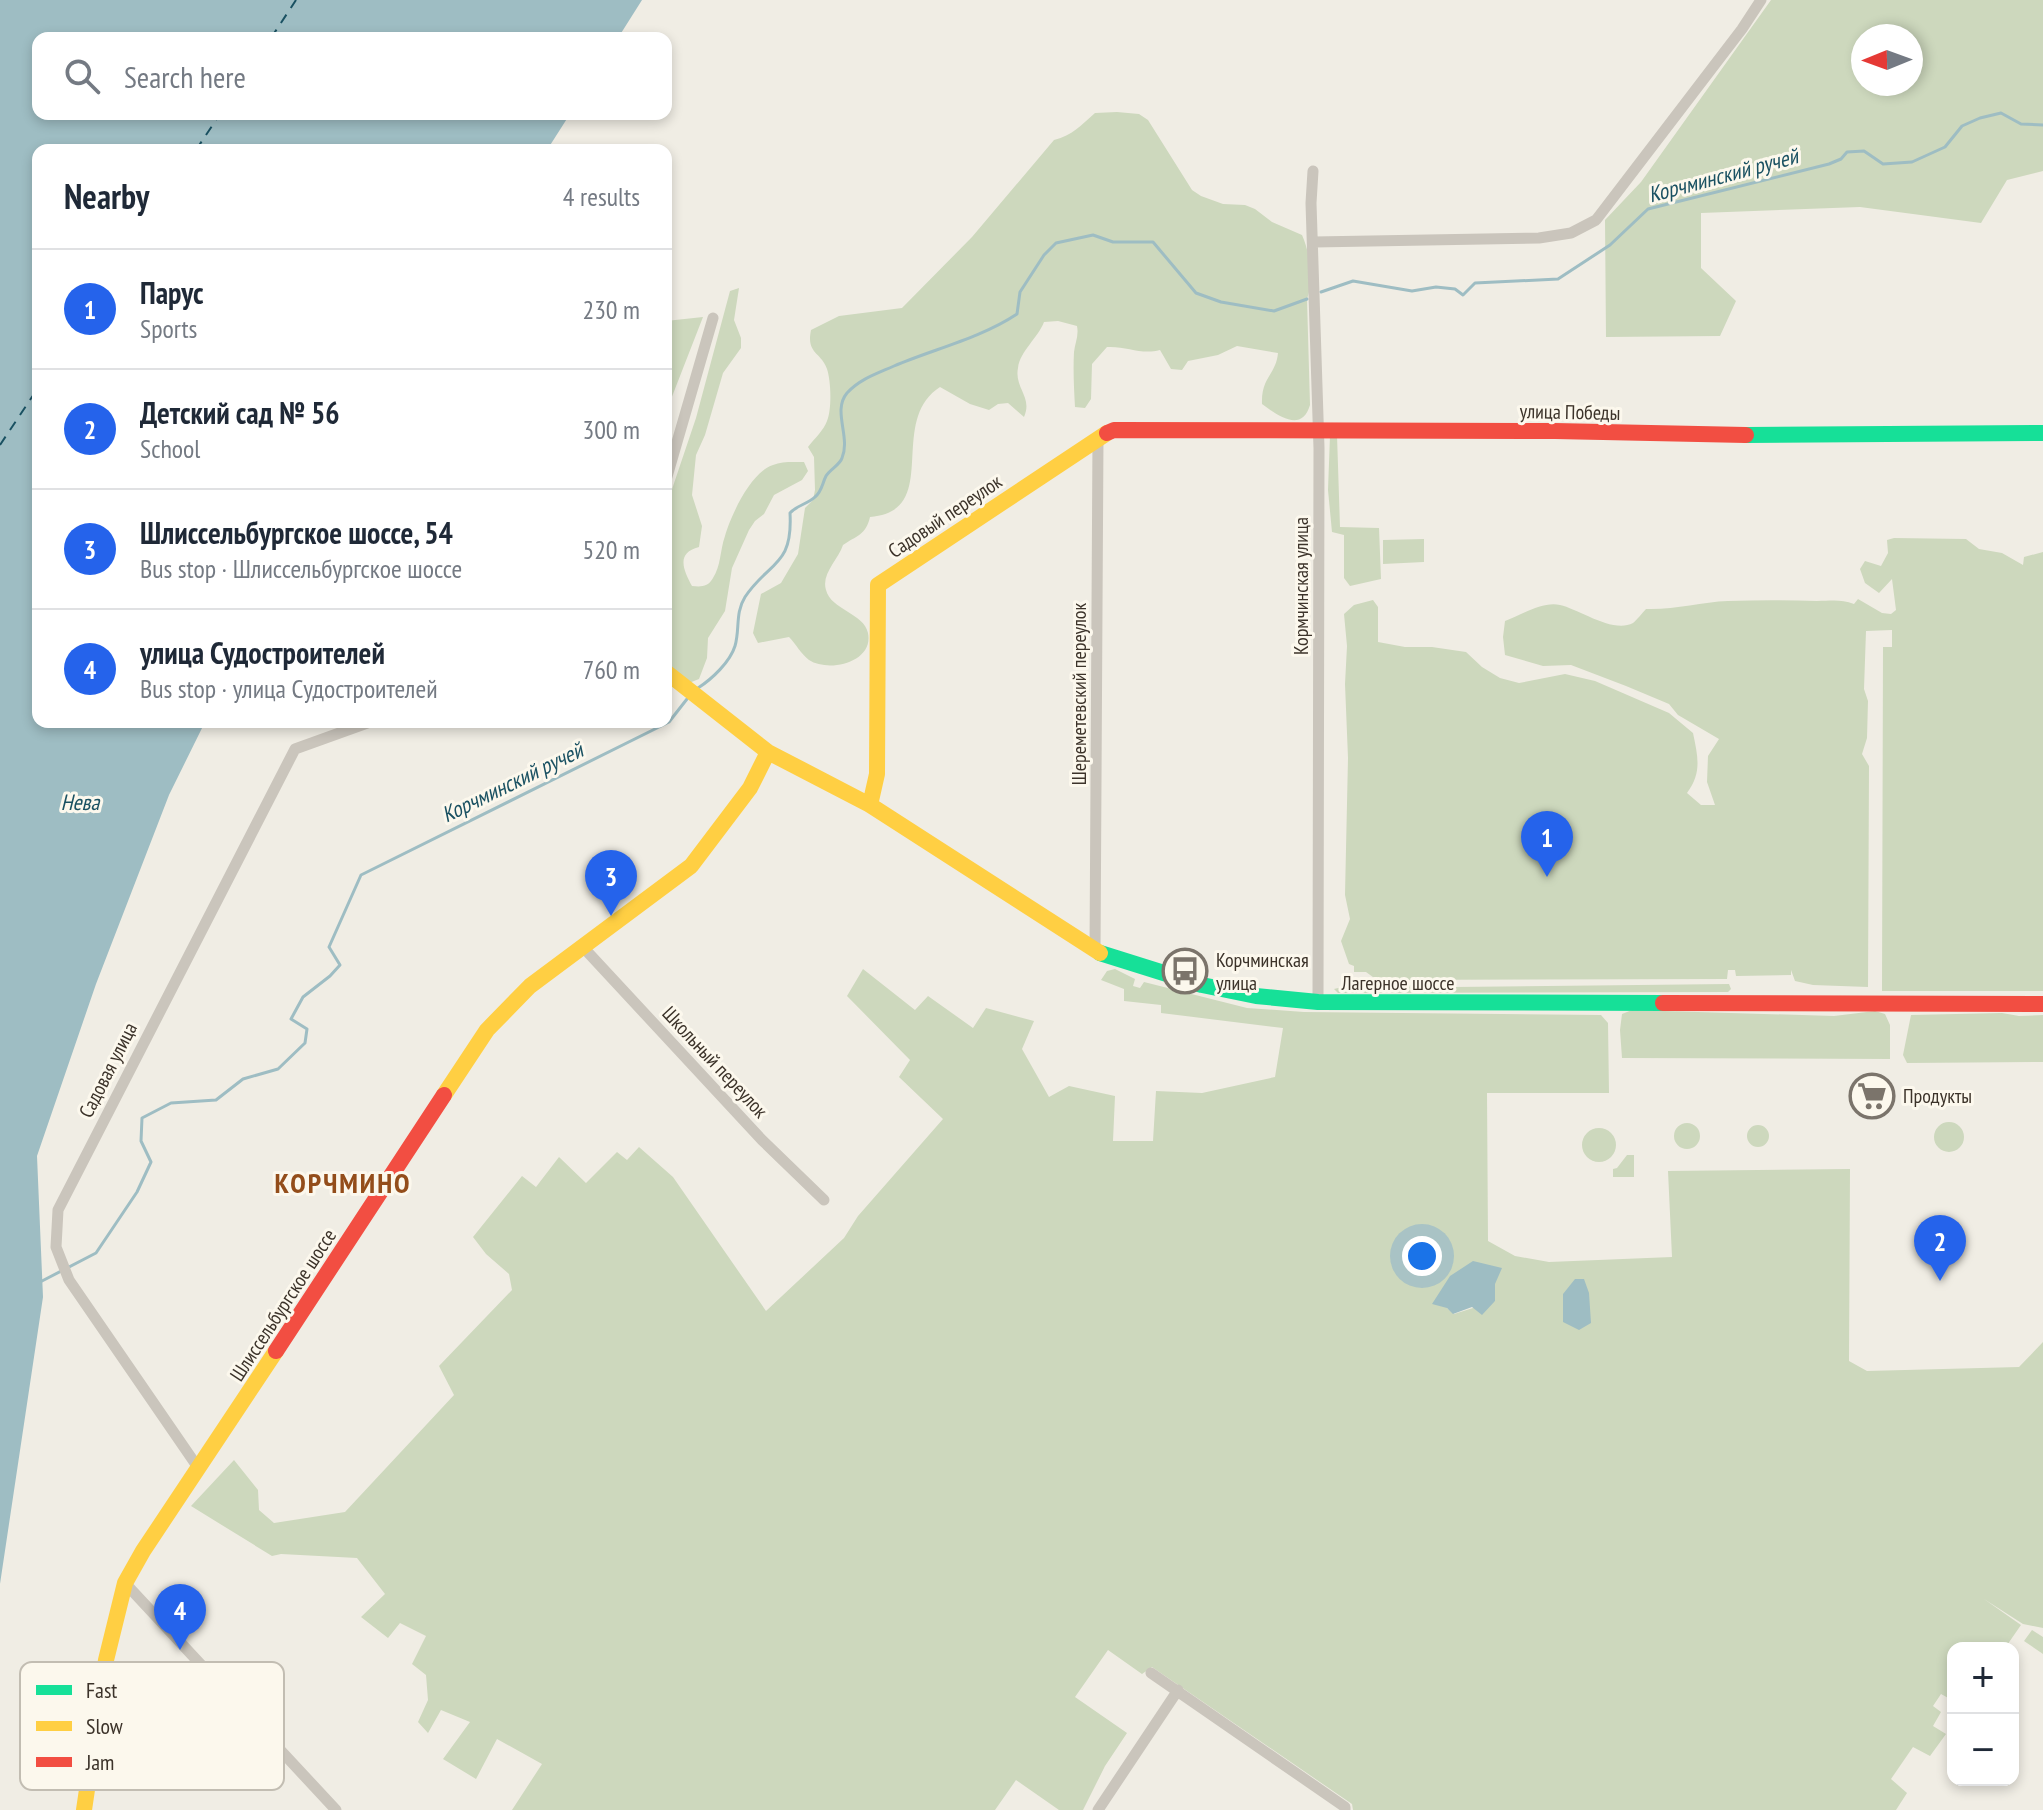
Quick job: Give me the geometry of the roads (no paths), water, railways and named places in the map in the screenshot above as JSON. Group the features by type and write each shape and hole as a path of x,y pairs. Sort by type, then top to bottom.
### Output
{"street":[{"path":"1314,242 1539,238 1571,233 1596,220 1761,0"},
{"name":"Кормчинская улица","path":"1313,171 1311,203 1318,429 1318,1002"},
{"path":"672,459 713,318"},
{"name":"улица Победы","path":"1098,437 1114,430 1318,429 1796,436 2043,433"},
{"name":"Садовый переулок","path":"870,805 877,774 878,585 1098,437"},
{"name":"Шереметевский переулок","path":"1095,952 1098,437"},
{"name":"Лагерное шоссе","path":"672,677 768,752 870,805 1095,952 1202,985 1256,996 1318,1002 2043,1004"},
{"name":"Садовая улица","path":"199,1469 69,1280 56,1247 58,1210 295,749 353,728"},
{"name":"Шлиссельбургское шоссе","path":"106,1662 125,1583 165,1516 487,1030 530,986 691,866 750,788 768,752"},
{"name":"Школьный переулок","path":"582,946 762,1140 824,1200"},
{"path":"125,1583 198,1662"},
{"path":"1151,1673 1345,1807 1345,1810"},
{"path":"1098,1810 1178,1690"},
{"path":"284,1754 336,1810"},
{"name":"Шлиссельбургское шоссе","path":"84,1810 87,1790"}],"water":[{"name":"Нева","path":"0,0 642,0 622,32 32,32 32,120 566,120 551,144 32,144 32,728 202,728 169,795 96,984 37,1156 43,1297 0,1584"},
{"path":"1473,1261 1502,1268 1495,1284 1495,1301 1482,1315 1472,1307 1453,1314 1447,1308 1432,1304 1450,1276"},
{"path":"1575,1279 1584,1279 1589,1293 1591,1323 1579,1330 1563,1322 1563,1294"}],"waterway":[{"name":"Корчминский ручей","path":"1321,292 1353,281 1412,291 1436,287 1455,289 1463,295 1475,283 1558,279 1610,245 1648,209 1829,164 1841,159 1847,152 1864,151 1883,164 1912,162 1945,147 1962,126 2001,113 2021,124 2043,125"},
{"name":"Корчминский ручей","path":"698,688 720,670 733,652 742,603 783,554 788,544 790,513 817,495 826,476 841,460 844,450 841,408 847,393 875,374 973,337 1017,314 1020,292 1044,255 1056,243 1093,235 1113,242 1153,242 1196,293 1221,302 1274,311 1307,299"},
{"name":"Корчминский ручей","path":"672,718 687,699"},
{"name":"Корчминский ручей","path":"42,1281 96,1253 137,1192 151,1162 141,1141 142,1118 171,1103 216,1100 243,1079 278,1069 305,1043 307,1029 291,1019 303,997 340,965 329,947 361,875 657,728"}],"place":[{"name":"Парус","path":"1547,877"},
{"name":"Шлиссельбургское шоссе, 54","path":"611,916"},
{"name":"Корчминская улица","path":"1185,971"},
{"name":"Продукты","path":"1872,1096"},
{"name":"Детский сад № 56","path":"1940,1281"},
{"name":"улица Судостроителей","path":"180,1650"}],"district":[{"name":"КОРЧМИНО","path":"343,1182"}]}
